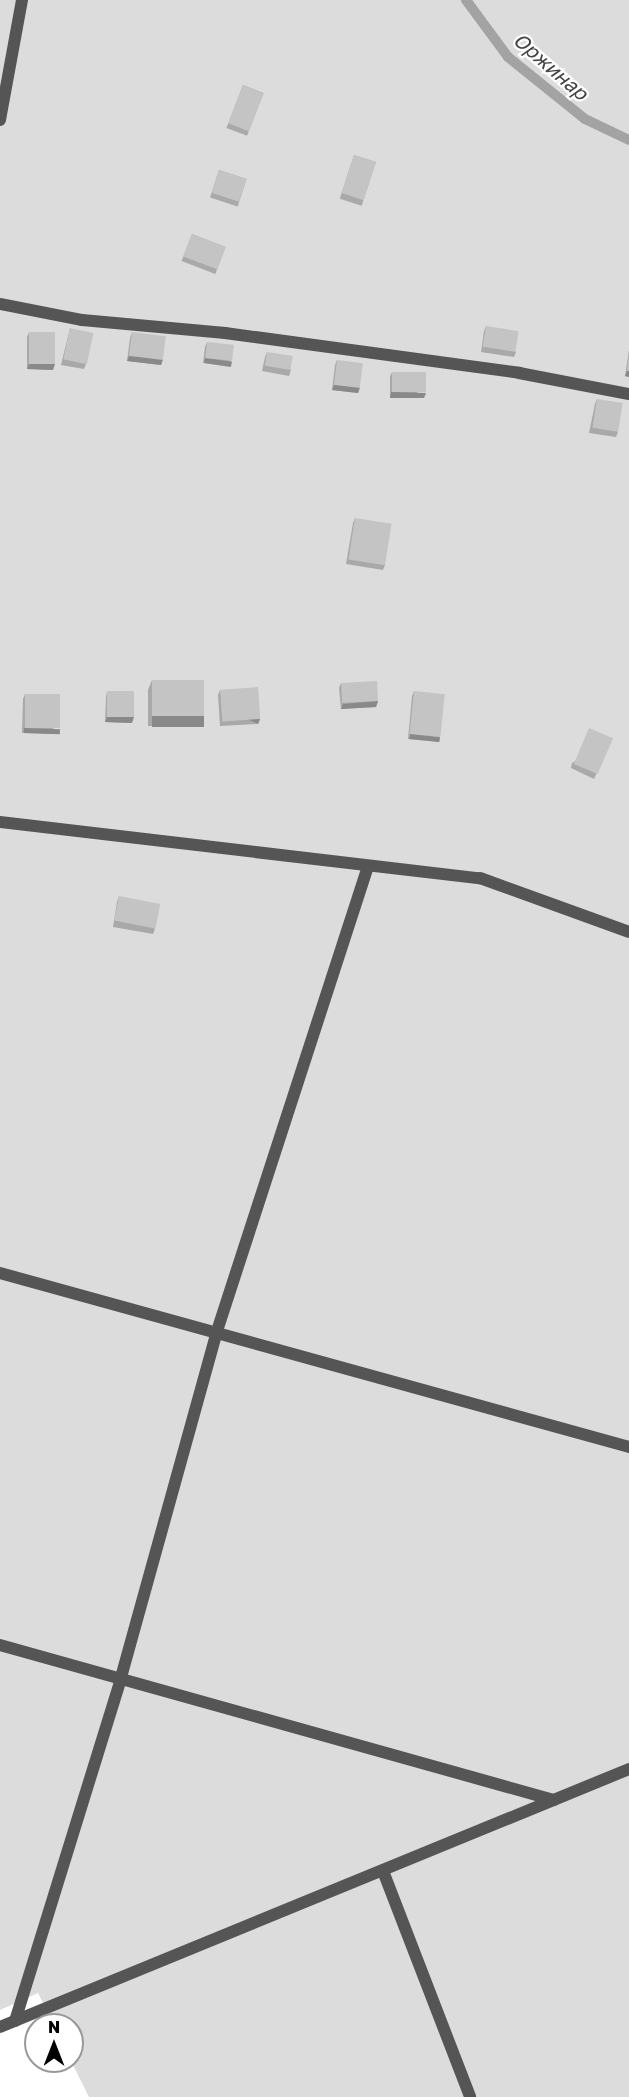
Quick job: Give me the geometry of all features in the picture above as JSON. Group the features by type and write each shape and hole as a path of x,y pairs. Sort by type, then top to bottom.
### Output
{"street":[{"path":"0,120 22,0"},
{"path":"0,303 82,320 225,333 519,373 629,394"},
{"path":"0,822 480,879 629,932"},
{"path":"15,2021 120,1681 217,1331 368,867"},
{"path":"0,1273 217,1331 629,1447"},
{"path":"0,1645 120,1681 554,1800"},
{"path":"0,2027 629,1769"},
{"path":"384,1871 470,2097"}],"shaded area":[{"path":"0,0 629,0 629,2097 89,2097 77,2073 84,2073 84,2013 48,2013 38,1993 0,2010"}],"building":[{"path":"243,85 264,93 249,131 228,123"},
{"path":"354,155 376,162 364,200 342,193"},
{"path":"219,170 247,179 239,202 212,193"},
{"path":"192,234 226,247 217,269 183,256"},
{"path":"486,326 519,331 515,352 483,347"},
{"path":"70,328 93,333 87,364 63,359"},
{"path":"29,332 55,332 55,364 29,364"},
{"path":"132,332 166,336 163,360 129,356"},
{"path":"207,342 234,345 232,361 205,358"},
{"path":"267,352 293,356 290,370 265,366"},
{"path":"337,360 363,363 360,388 334,385"},
{"path":"392,372 426,372 426,392 392,392"},
{"path":"597,399 623,403 618,432 592,428"},
{"path":"355,518 392,524 385,565 348,559"},
{"path":"152,680 204,680 204,716 152,716"},
{"path":"377,681 378,701 342,703 341,683"},
{"path":"258,687 260,719 222,722 220,690"},
{"path":"107,691 134,691 134,717 107,717"},
{"path":"414,691 445,694 440,737 410,734"},
{"path":"25,694 60,694 60,728 25,728"},
{"path":"589,728 613,738 598,774 574,764"},
{"path":"119,896 160,904 155,929 114,921"}],"waterway":[{"name":"Оржинар","path":"466,0 508,57 585,119 629,140"}]}
